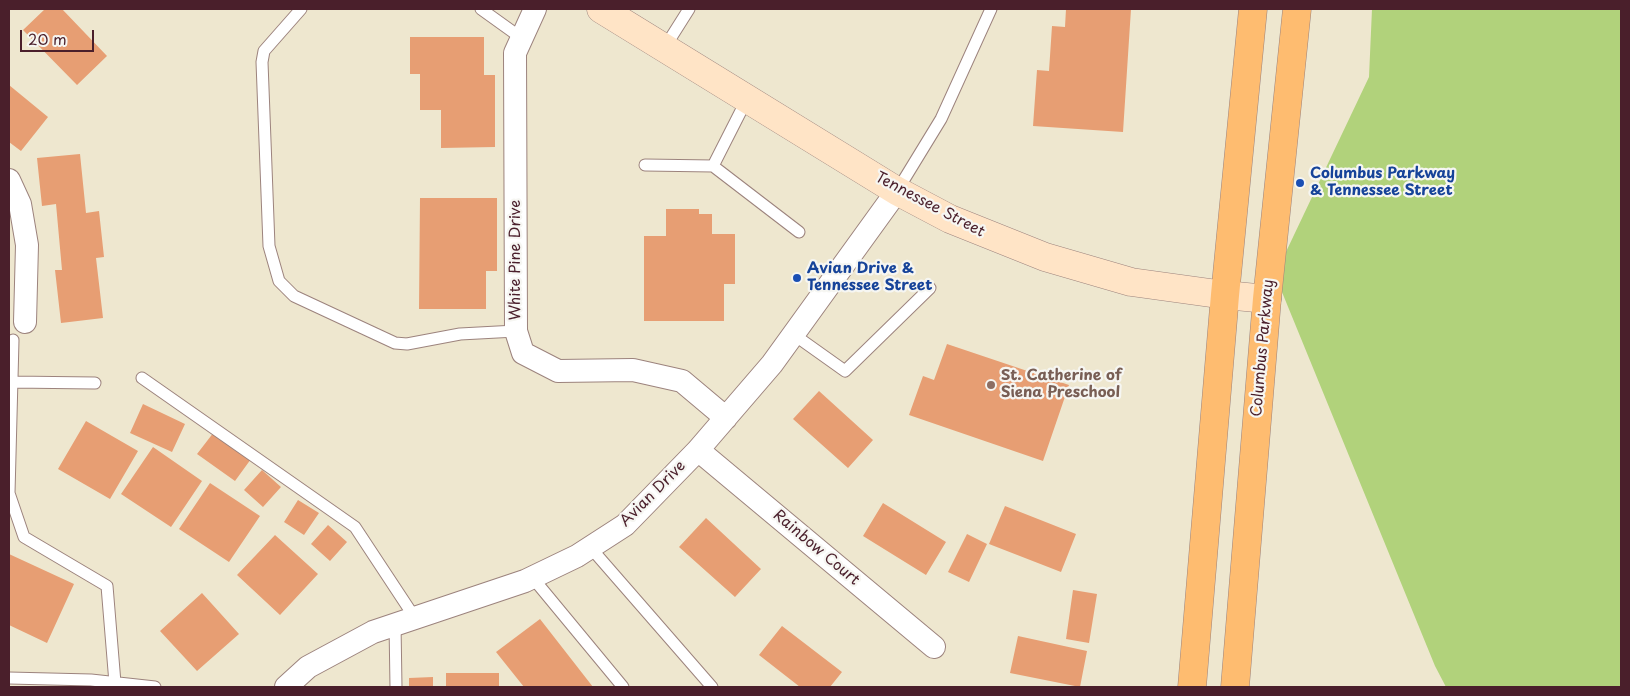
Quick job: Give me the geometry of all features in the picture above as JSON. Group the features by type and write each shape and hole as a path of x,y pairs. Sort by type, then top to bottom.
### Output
{"main road":[{"name":"Tennessee Street","path":"601,9 747,99 815,138 897,191 950,219 1045,257 1131,282 1225,296 1267,299"},
{"path":"1192,687 1225,296 1253,9"},
{"name":"Columbus Parkway","path":"1235,687 1267,299 1297,9"}],"street":[{"name":"White Pine Drive","path":"535,9 520,37 515,53 516,331 523,352 558,371 633,370 682,381 726,418"},
{"path":"9,180 20,204 27,245 19,331"},
{"name":"Avian Drive","path":"293,685 308,667 373,632 532,577 590,547 625,525 698,450 772,364 897,191"},
{"name":"Rainbow Court","path":"698,450 934,647"}],"lane":[{"path":"301,9 264,51 262,62 269,246 279,281 294,296 395,343 407,344 460,334 516,331"},
{"path":"481,9 520,37"},
{"path":"665,47 689,9"},
{"path":"897,191 940,120 991,9"},
{"path":"713,166 747,99"},
{"path":"645,165 713,166 798,232"},
{"path":"793,334 845,370 930,288"},
{"path":"19,331 12,382 9,493 24,537 108,586 115,683"},
{"path":"142,378 355,527 405,621 396,687"},
{"path":"12,382 95,383"},
{"path":"590,547 712,687"},
{"path":"532,577 623,687"},
{"path":"9,678 28,683 115,683 155,687"}],"green space":[{"path":"1372,9 1621,9 1621,687 1446,687 1435,666 1275,275 1369,77"}],"building":[{"path":"45,9 62,9 107,56 77,85 23,30"},
{"path":"1066,9 1131,9 1123,132 1033,126 1037,70 1049,71 1052,26 1065,27"},
{"path":"410,37 484,37 484,75 495,75 495,147 441,148 441,110 420,110 420,74 410,74"},
{"path":"9,85 48,117 21,151 9,142"},
{"path":"80,154 86,213 99,211 104,257 96,258 103,318 61,323 55,270 62,270 56,204 42,206 37,158"},
{"path":"420,198 497,198 497,271 486,271 486,309 419,309"},
{"path":"666,209 699,209 699,214 712,214 712,234 735,234 735,284 724,284 724,321 644,321 644,236 666,236"},
{"path":"947,344 1069,385 1043,461 909,415 923,376 934,380"},
{"path":"819,391 873,440 848,468 793,419"},
{"path":"143,404 185,424 172,452 130,433"},
{"path":"86,421 138,451 110,499 58,469"},
{"path":"214,432 251,459 235,481 197,454"},
{"path":"153,447 202,481 171,527 121,494"},
{"path":"262,470 281,487 263,507 244,490"},
{"path":"210,483 260,516 229,562 179,529"},
{"path":"298,500 319,513 304,535 284,522"},
{"path":"883,503 946,542 926,575 863,536"},
{"path":"1005,506 1076,534 1061,572 989,544"},
{"path":"706,518 761,569 735,597 679,547"},
{"path":"328,525 347,542 330,561 311,544"},
{"path":"967,534 987,544 969,582 948,572"},
{"path":"275,535 318,574 280,615 237,575"},
{"path":"9,554 74,584 47,643 9,625"},
{"path":"1073,590 1097,594 1089,643 1066,639"},
{"path":"202,593 239,634 197,671 160,631"},
{"path":"540,619 593,687 524,687 496,652"},
{"path":"782,626 842,672 830,687 800,687 759,655"},
{"path":"1018,636 1087,651 1080,687 1010,673"},
{"path":"446,673 499,673 499,687 446,687"},
{"path":"433,677 433,687 409,687 409,678"}],"place":[{"name":"Columbus Parkway & Tennessee Street","path":"1300,183"},
{"name":"Avian Drive & Tennessee Street","path":"797,278"},
{"name":"St. Catherine of Siena Preschool","path":"991,385"}]}
